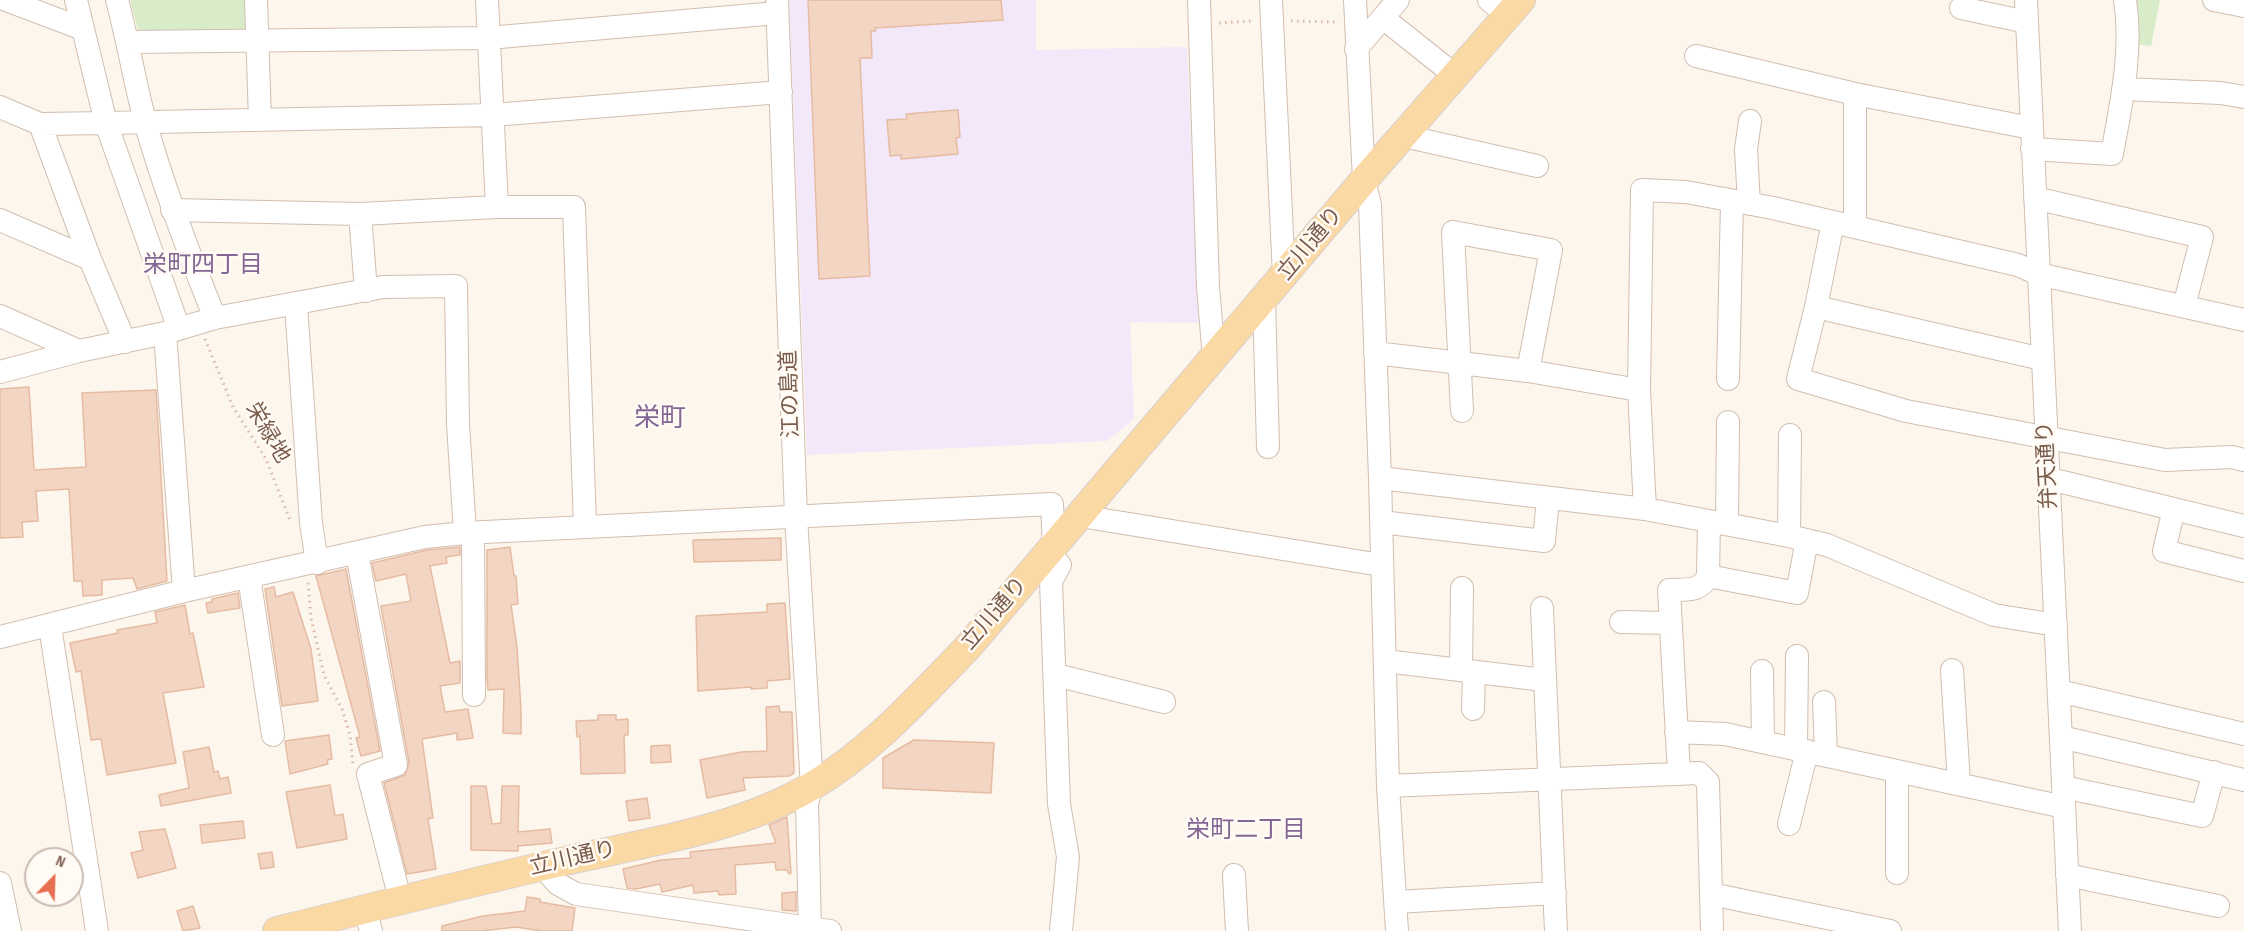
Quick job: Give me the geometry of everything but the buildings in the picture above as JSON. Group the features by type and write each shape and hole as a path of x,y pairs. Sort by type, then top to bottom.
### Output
{"main road":[{"name":"立川通り","path":"277,931 368,920 400,899 717,826 772,806 812,787 846,764 917,699 968,647 1364,180 1456,76 1506,5"}],"street":[{"path":"6,0 83,29"},
{"path":"76,0 106,123 190,326"},
{"path":"117,0 129,42 145,122 172,210 190,326 184,591"},
{"path":"256,0 260,120"},
{"path":"487,0 497,207"},
{"path":"1199,0 1208,288 1214,358"},
{"path":"1271,0 1284,276"},
{"path":"1354,0 1364,180 1370,205 1388,786 1397,931"},
{"path":"1356,49 1398,0"},
{"path":"1696,56 2032,138 2112,154 2123,89 2129,26 2125,0"},
{"path":"2214,0 2244,6"},
{"path":"129,42 488,38 777,7"},
{"name":"江の島道","path":"777,7 796,516 812,787 807,803 816,930"},
{"path":"1961,8 2026,11"},
{"name":"弁天通り","path":"2026,11 2070,931"},
{"path":"1383,18 1456,76"},
{"path":"2123,89 2221,93 2244,97"},
{"path":"0,108 40,124 260,120 494,115 781,92"},
{"path":"1855,94 1844,225 1816,307 1798,379 1906,411 2165,460 2232,457 2244,460"},
{"path":"1728,379 1740,203 1750,121"},
{"path":"40,124 90,259 125,342"},
{"path":"1404,136 1538,166"},
{"path":"1645,510 1639,390 1642,190 1686,192 1773,208 2018,265 2038,274 2244,320"},
{"path":"2035,198 2202,237 2184,306"},
{"path":"172,210 360,214 497,207 574,207 585,526"},
{"path":"360,214 366,291"},
{"path":"0,220 90,259"},
{"path":"1462,411 1453,231 1551,249 1528,371"},
{"path":"0,372 79,351 190,326 383,287 456,286 458,424 469,532 474,695"},
{"path":"1264,300 1268,447"},
{"path":"296,305 312,564"},
{"path":"1816,307 2042,359"},
{"path":"0,316 79,351"},
{"path":"1375,353 1528,371 1639,390"},
{"path":"1679,773 1669,590 1698,589 1708,576 1718,523 1728,422"},
{"path":"1708,576 1797,592 1798,538 1790,435"},
{"path":"1380,478 1645,510 1798,538 1827,545 1994,615 2055,625"},
{"path":"2050,479 2244,526"},
{"path":"1381,522 1544,541 1548,498"},
{"path":"0,637 184,591 425,537 469,532 1052,504 1051,550 1060,565 1051,581 1059,804 1068,857 1061,931"},
{"path":"2174,508 2164,551 2244,571"},
{"path":"1080,516 1381,565"},
{"path":"357,553 396,765 368,774 400,899"},
{"path":"249,577 273,735"},
{"path":"1462,588 1473,709"},
{"path":"1542,608 1556,931"},
{"path":"1621,622 1670,623"},
{"path":"50,626 97,931"},
{"path":"1797,656 1810,752"},
{"path":"1385,661 1544,681"},
{"path":"1952,670 1959,784"},
{"path":"1762,671 1763,742"},
{"path":"1056,675 1164,702"},
{"path":"2059,691 2244,734"},
{"path":"1789,824 1824,702"},
{"path":"1676,732 1725,734 1959,784 2202,816 2214,772"},
{"path":"2061,737 2244,780"},
{"path":"1897,771 1897,873"},
{"path":"1388,786 1699,773 1708,782 1712,931"},
{"path":"542,866 558,884 576,894 816,930"},
{"path":"2067,874 2218,906"},
{"path":"1234,875 1237,931"},
{"path":"0,883 10,931"},
{"path":"1396,902 1555,893"},
{"path":"1712,894 1890,931"}],"path":[{"name":"栄緑地","path":"190,326 233,407 266,459 291,525"},
{"path":"312,564 311,618 324,675 342,709 350,735 353,768"}],"shaded area":[{"path":"789,0 1036,0 1036,50 1187,47 1199,323 1130,322 1134,419 1107,441 807,455"}],"green space":[{"path":"130,0 247,0 249,36 139,34"},
{"path":"2133,0 2160,0 2151,46 2133,44"}],"district":[{"name":"栄町四丁目","path":"203,266"},
{"name":"栄町","path":"660,419"},
{"name":"栄町二丁目","path":"1246,831"}]}
